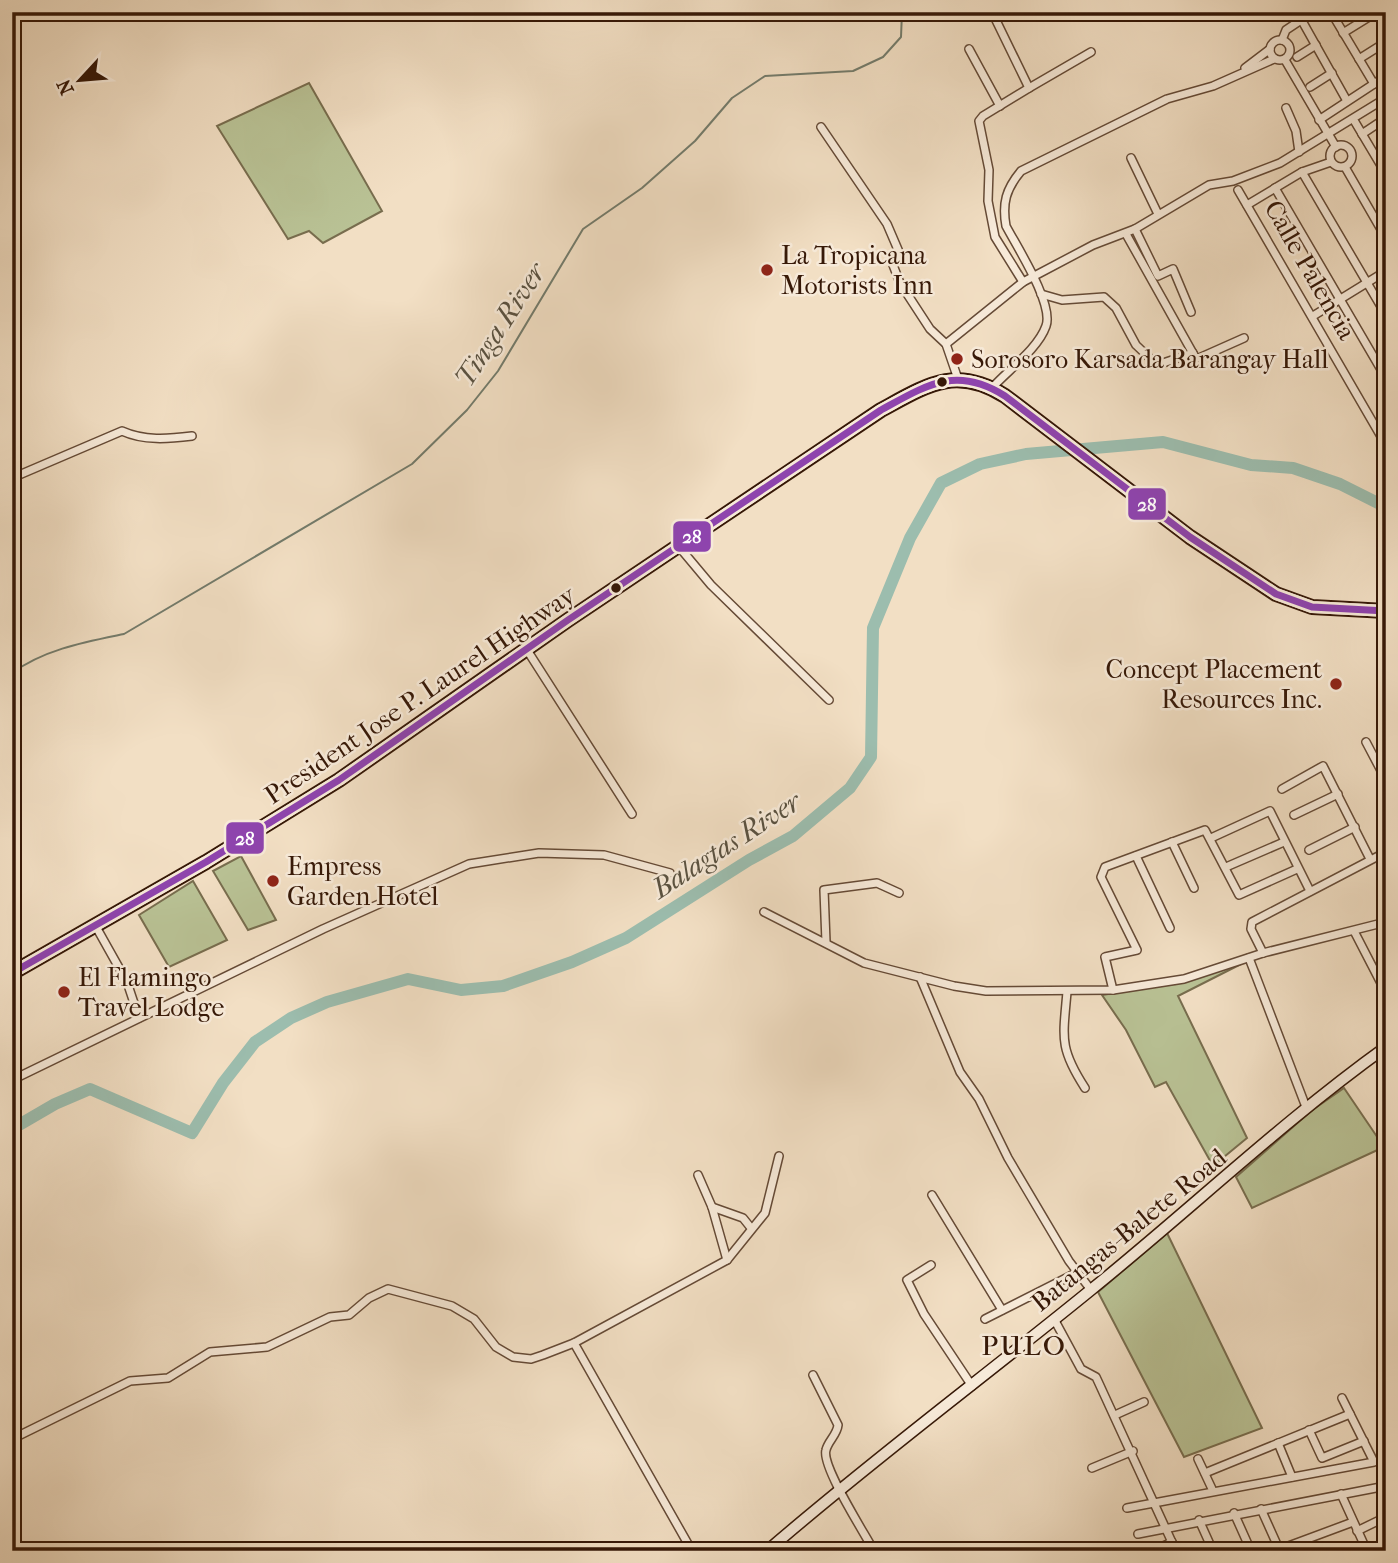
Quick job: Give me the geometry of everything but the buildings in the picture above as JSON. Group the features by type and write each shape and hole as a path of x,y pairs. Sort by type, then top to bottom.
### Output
{"highway":[{"path":"958,379 975,380 992,388 1245,577 1276,594 1312,607 1386,611"},
{"name":"President Jose P. Laurel Highway","path":"12,973 296,808 881,410 931,385 958,379"}],"main road":[{"name":"Batangas-Balete Road","path":"767,1551 839,1489 1091,1290 1306,1107 1386,1047"}],"street":[{"path":"992,12 1029,88"},
{"path":"1282,40 1286,30 1313,12"},
{"path":"1331,12 1374,84"},
{"path":"1343,33 1377,12"},
{"path":"1301,19 1347,101"},
{"path":"1239,73 1270,49 1274,42 1282,40"},
{"path":"1282,40 1291,49 1285,60"},
{"path":"1359,59 1386,42"},
{"path":"1297,57 1316,45"},
{"path":"970,49 1000,106"},
{"path":"1270,49 1275,59"},
{"path":"1023,282 995,237 988,201 989,170 979,121 1091,52"},
{"path":"992,388 1041,338 1047,325 1048,314 1041,295 1006,226 1004,214 1007,191 1021,171 1167,99 1213,86 1275,59 1285,60"},
{"path":"1285,60 1336,146"},
{"path":"1310,87 1332,73"},
{"path":"1319,120 1386,76"},
{"path":"946,344 1023,282 1093,245 1126,234 1209,185 1258,172 1299,152 1386,98"},
{"path":"1286,108 1296,131 1299,152"},
{"path":"1362,134 1386,118"},
{"path":"1355,122 1386,174"},
{"path":"821,127 887,224 899,252 893,265 900,283 930,329 946,344 958,379"},
{"path":"1351,150 1367,142"},
{"path":"1331,162 1330,154 1336,146 1345,145 1351,150 1352,161 1345,167"},
{"path":"1131,158 1158,215"},
{"path":"1247,205 1302,172 1331,162 1345,167 1386,238"},
{"path":"1302,172 1386,315"},
{"path":"1275,188 1386,378"},
{"name":"Calle Palencia","path":"1238,190 1386,445"},
{"path":"1135,229 1158,276 1173,269 1191,312"},
{"path":"1126,234 1193,353 1199,358 1244,338"},
{"path":"1312,316 1386,271"},
{"path":"1041,295 1062,300 1104,297 1116,308 1136,345 1157,365 1193,353"},
{"path":"12,478 122,431 132,436 162,440 192,436"},
{"path":"680,548 711,585 829,701"},
{"path":"527,650 632,814"},
{"path":"1366,742 1386,779"},
{"path":"1282,789 1323,766 1370,859"},
{"path":"1294,816 1338,794"},
{"path":"1211,838 1270,811 1310,891"},
{"path":"1309,850 1355,827"},
{"path":"1113,990 1105,957 1134,952 1137,945 1101,872 1105,867 1205,830 1239,895 1297,869"},
{"path":"1172,842 1194,888"},
{"path":"1226,867 1284,842"},
{"path":"1263,953 1251,929 1252,922 1386,852"},
{"path":"12,1080 323,929 469,864 539,853 604,855 670,873"},
{"path":"1136,856 1170,928"},
{"path":"826,942 824,890 877,883 899,893"},
{"path":"764,912 864,962 986,991 1113,990 1184,979 1263,953 1386,922"},
{"path":"94,925 127,982 139,1018"},
{"path":"1354,932 1384,989"},
{"path":"1250,958 1306,1107"},
{"path":"920,977 960,1072 979,1099 1008,1158 1091,1290"},
{"path":"1067,992 1063,1043 1068,1061 1085,1088"},
{"path":"12,1439 130,1381 167,1378 210,1352 267,1347 330,1317 349,1315 369,1298 388,1289 452,1306 474,1319 496,1347 513,1357 531,1359 574,1343 727,1260 765,1213 779,1156"},
{"path":"698,1175 712,1207 727,1260"},
{"path":"932,1195 1002,1310"},
{"path":"712,1207 743,1218 751,1228"},
{"path":"931,1265 907,1280 924,1314 972,1386"},
{"path":"985,1319 1078,1272"},
{"path":"1054,1319 1081,1369 1096,1377 1133,1451 1176,1551"},
{"path":"574,1343 692,1551"},
{"path":"813,1375 837,1418 838,1429 825,1451 839,1489 874,1551"},
{"path":"1127,1508 1374,1462 1342,1398"},
{"path":"1115,1415 1144,1402"},
{"path":"1205,1473 1350,1414"},
{"path":"1309,1430 1322,1458 1364,1441"},
{"path":"1278,1443 1292,1477"},
{"path":"1092,1468 1133,1451"},
{"path":"1198,1460 1213,1491"},
{"path":"1139,1534 1234,1513 1386,1486"},
{"path":"1341,1494 1367,1551"},
{"path":"1261,1509 1277,1550 1353,1522"},
{"path":"1234,1513 1251,1551"},
{"path":"1357,1531 1386,1517"},
{"path":"1199,1520 1213,1551"},
{"path":"1152,1551 1172,1542"}],"green space":[{"path":"309,83 382,211 323,243 309,231 288,239 217,126"},
{"path":"241,856 276,920 248,930 213,871"},
{"path":"193,881 227,940 169,967 139,915"},
{"path":"1247,961 1178,996 1247,1138 1213,1166 1166,1082 1155,1087 1126,1030 1102,995 1186,981"},
{"path":"1344,1088 1384,1147 1252,1208 1236,1177 1311,1111"},
{"path":"1167,1233 1262,1428 1184,1457 1098,1292"}],"waterway":[{"name":"Tinga River","path":"12,673 52,652 124,634 412,464 467,410 498,371 583,229 642,188 695,141 732,98 765,76 853,71 883,57 901,37 902,12"},
{"name":"Balagtas River","path":"12,1129 55,1104 90,1089 192,1133 223,1083 255,1042 291,1018 327,1002 408,979 461,990 503,986 572,962 626,938 749,860 793,836 850,788 871,757 873,628 910,538 941,483 980,464 1026,454 1163,442 1251,465 1293,468 1340,484 1382,505 1386,503"}],"transit line":[{"name":"28","path":"12,973 206,862 339,780 568,620 881,410 928,386 942,382 971,382 1005,396 1190,537 1276,594 1312,607 1386,611"}],"place":[{"name":"La Tropicana Motorists Inn","path":"767,270"},
{"name":"Sorosoro Karsada Barangay Hall","path":"957,359"},
{"name":"Concept Placement Resources Inc.","path":"1336,684"},
{"name":"Empress Garden Hotel","path":"273,881"},
{"name":"El Flamingo Travel Lodge","path":"64,992"}],"district":[{"name":"PULO","path":"1024,1345"}]}
